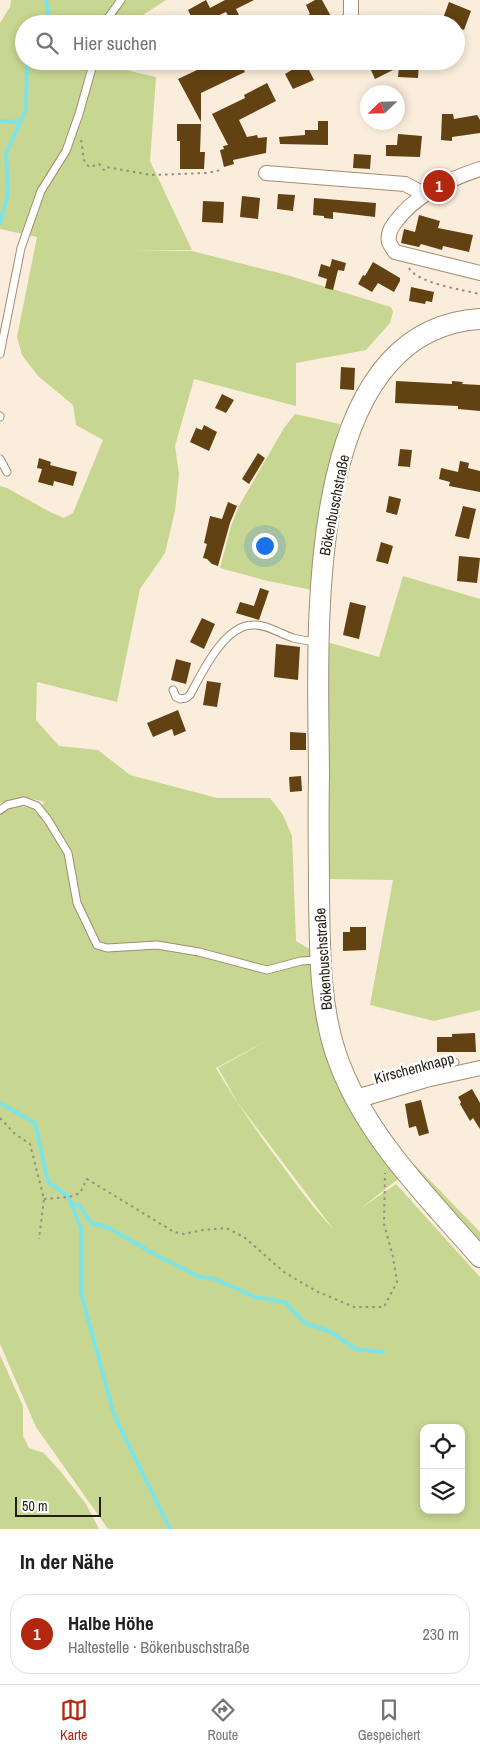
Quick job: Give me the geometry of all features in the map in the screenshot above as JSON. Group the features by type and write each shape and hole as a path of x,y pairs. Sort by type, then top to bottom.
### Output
{"main road":[{"name":"Bökenbuschstraße","path":"480,320 450,324 429,332 408,345 390,360 364,400 347,440 338,468 322,568 319,643 318,806 323,990 336,1054 355,1097 397,1161 480,1257"}],"street":[{"path":"351,0 351,15"},
{"path":"480,169 464,174 424,194 401,215 389,234 389,242 395,252 480,273"},
{"path":"266,173 405,184 424,194"},
{"name":"Kirschenknapp","path":"355,1097 480,1068"}],"lane":[{"path":"110,15 121,0"},
{"path":"0,354 21,248 41,191 66,152 91,70"},
{"path":"0,459 7,472"},
{"path":"173,690 176,697 180,699 186,698 214,652 241,627 253,624 294,638 319,643"},
{"path":"0,810 24,801 37,806 48,820 68,853 77,904 97,946 106,948 157,945 199,952 267,970 301,961 321,960"},
{"path":"355,1097 456,1062"}],"path":[{"path":"75,126 80,137 84,160 89,167 99,164 104,170 106,167 150,175 207,173 221,170"},
{"path":"402,254 412,273 423,279 480,294"},
{"path":"0,1118 16,1134 30,1144 44,1199 39,1239"},
{"path":"44,1199 68,1197 80,1193 87,1179 174,1232 184,1234 226,1228 244,1237 284,1272 316,1291 354,1307 384,1307 397,1282 393,1257 384,1224 385,1173 397,1161"}],"green space":[{"path":"11,0 166,0 143,15 15,15 15,70 126,70 156,77 150,161 192,250 132,251 192,251 287,275 391,307 393,312 390,323 366,350 296,363 296,406 194,379 175,446 179,474 175,511 165,553 140,589 117,702 37,682 36,720 59,746 98,750 130,775 217,798 270,798 283,815 292,836 296,941 313,951 319,1013 402,1176 360,1209 396,1184 480,1277 480,1529 108,1529 36,1427 0,1344 0,814 18,806 36,810 45,802 24,797 0,803 0,486 64,518 73,513 103,440 76,425 73,405 38,376 22,355 17,337 37,237 0,229 0,23 10,7","holes":["272,1038 218,1068 238,1103 334,1230 306,1198 272,1152 239,1105 216,1068"]},
{"path":"295,414 340,424 319,508 312,590 220,568 231,526 239,506 284,428"},
{"path":"403,576 480,599 480,1010 434,1021 370,1005 393,880 329,879 327,642 379,657"},
{"path":"415,1165 480,1232 480,1247 410,1169"},
{"path":"0,1355 23,1406 23,1436 29,1448 44,1453 61,1472 86,1504 99,1529 0,1529"}],"building":[{"path":"206,0 210,8 225,0 254,0 236,9 239,15 228,15 226,12 220,15 190,15 188,10"},
{"path":"315,0 322,0 330,15 308,15 310,14 306,5"},
{"path":"449,2 471,11 465,27 465,15 444,15"},
{"path":"197,70 244,70 245,72 201,93 201,122 178,79"},
{"path":"292,70 309,70 314,80 293,89 285,74"},
{"path":"371,70 393,70 375,79"},
{"path":"399,70 418,70 418,78 398,77"},
{"path":"267,83 276,101 239,120 247,137 257,135 258,138 267,137 266,153 233,160 234,164 224,167 220,150 224,149 223,146 228,145 212,114 245,98 244,95"},
{"path":"442,114 453,114 454,119 477,115 480,120 480,133 452,137 452,141 441,140"},
{"path":"318,121 328,121 328,145 280,144 279,137 305,135 305,130 318,130"},
{"path":"177,124 201,124 200,152 205,152 204,169 180,169 180,141 177,141"},
{"path":"398,134 422,136 420,157 386,156 386,145 397,145"},
{"path":"354,154 371,155 370,169 353,168"},
{"path":"278,194 295,195 293,211 277,209"},
{"path":"242,196 260,198 258,219 240,217"},
{"path":"314,198 376,203 375,217 333,212 333,219 313,215"},
{"path":"203,201 224,202 223,223 202,222"},
{"path":"419,215 440,221 438,228 473,235 469,252 443,246 442,250 421,244 419,247 401,243 404,229 415,232"},
{"path":"332,259 346,263 344,271 338,270 333,290 325,288 327,279 318,276 321,264 330,267"},
{"path":"373,262 400,278 394,292 378,283 372,292 358,284"},
{"path":"411,287 434,292 432,302 426,301 425,304 409,301"},
{"path":"341,367 355,368 354,390 340,389"},
{"path":"396,381 452,384 452,381 463,382 462,384 480,385 480,411 458,409 458,406 395,403"},
{"path":"222,394 234,400 226,413 215,408"},
{"path":"204,425 217,432 209,451 190,442 196,428 202,430"},
{"path":"400,449 412,450 410,467 398,466"},
{"path":"258,453 265,458 249,484 242,479"},
{"path":"39,458 51,462 50,465 77,472 73,486 54,481 53,486 38,482 42,469 37,468"},
{"path":"460,461 469,463 468,468 480,471 480,492 449,486 450,482 439,479 441,468 458,472"},
{"path":"389,496 401,499 397,515 386,512"},
{"path":"228,502 237,506 230,523 218,566 203,558 207,544 204,543 210,516 222,519"},
{"path":"463,506 476,509 469,539 455,536"},
{"path":"381,542 393,546 388,564 376,561"},
{"path":"459,556 480,558 477,583 457,581"},
{"path":"260,588 269,591 259,620 236,613 240,602 254,606"},
{"path":"350,602 366,606 359,639 343,635"},
{"path":"202,618 215,624 204,649 190,642"},
{"path":"276,644 300,647 298,680 274,677"},
{"path":"176,659 191,663 186,684 171,680"},
{"path":"207,681 221,683 217,707 203,705"},
{"path":"178,710 186,731 174,736 172,729 153,737 147,723"},
{"path":"290,732 306,733 306,750 290,750"},
{"path":"301,776 302,791 290,792 289,777"},
{"path":"350,927 366,927 366,950 343,951 343,932 350,932"},
{"path":"475,1033 476,1052 437,1052 437,1037 452,1037 452,1034"},
{"path":"472,1089 480,1103 480,1129 473,1118 470,1121 458,1097"},
{"path":"421,1100 429,1133 419,1136 416,1126 409,1128 405,1104"}],"waterway":[{"path":"46,0 48,15"},
{"path":"0,223 8,195 6,154 26,109 27,70"},
{"path":"0,121 20,122"},
{"path":"0,1103 35,1123 48,1182 69,1197 81,1228 81,1293 114,1415 170,1529"},
{"path":"71,1205 79,1205 91,1223 107,1227 200,1277 215,1279 255,1297 285,1302 305,1323 331,1332 356,1349 383,1352"}],"place":[{"name":"Halbe Höhe","path":"439,186"}]}
